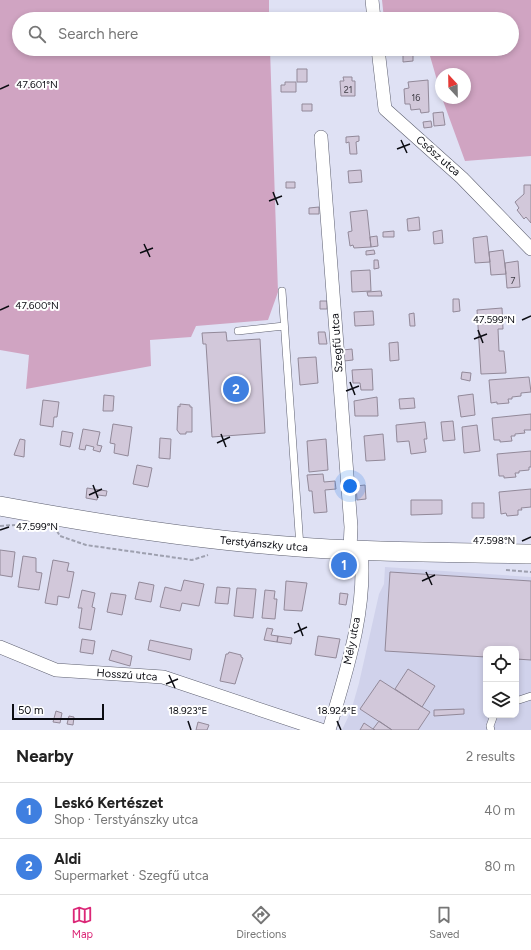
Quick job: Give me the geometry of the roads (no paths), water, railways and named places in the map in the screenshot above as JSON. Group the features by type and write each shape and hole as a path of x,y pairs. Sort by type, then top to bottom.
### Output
{"main road":[{"name":"Terstyánszky utca","path":"0,506 155,532 221,540 300,547 531,554"}],"street":[{"path":"372,0 373,12"},
{"name":"Csősz utca","path":"379,56 385,109 462,178 531,249"},
{"name":"Szegfű utca","path":"321,138 351,527 356,549"},
{"name":"Mély utca","path":"329,730 352,652 360,602 363,562 356,549"},
{"name":"Hosszú utca","path":"0,647 56,670 163,677 321,730"}],"lane":[{"path":"282,291 300,547"},
{"path":"238,331 284,326"},
{"path":"519,700 531,696"},
{"path":"491,730 490,726 493,718"}],"place":[{"name":"Aldi","path":"236,389"},
{"name":"Leskó Kertészet","path":"344,565"}]}
